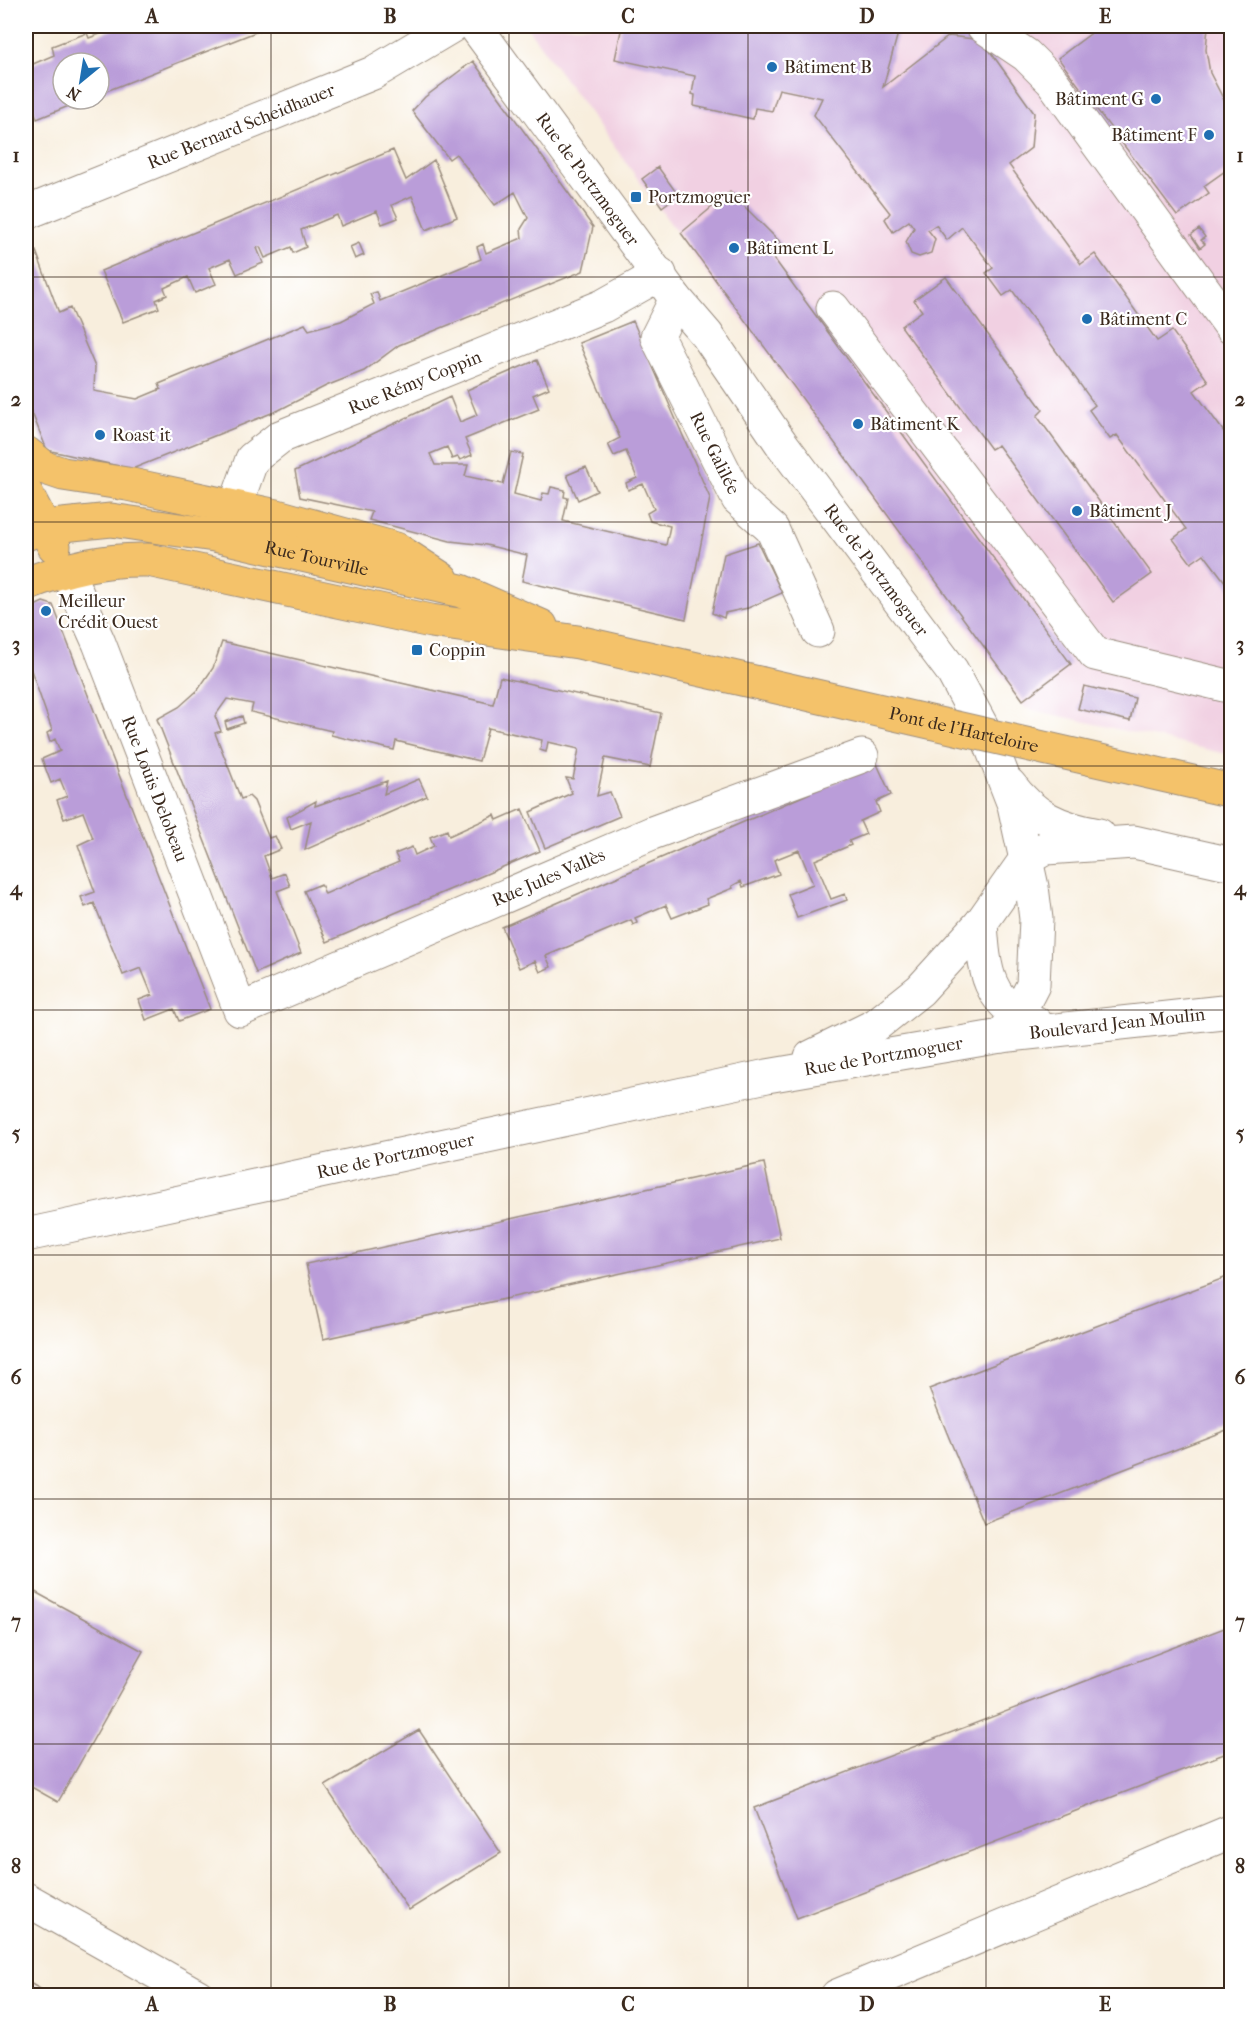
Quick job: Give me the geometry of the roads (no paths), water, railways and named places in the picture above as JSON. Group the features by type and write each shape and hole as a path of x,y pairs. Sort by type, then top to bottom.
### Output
{"main road":[{"path":"26,453 45,468 63,474 128,484 235,507 396,549 461,591"},
{"path":"26,493 31,537 66,569"},
{"name":"Rue Tourville","path":"31,537 111,520 214,535 461,591 578,642"},
{"name":"Rue Tourville","path":"26,584 66,569 101,561 148,560 431,621 578,642 695,670"},
{"name":"Pont de l'Harteloire","path":"695,670 1232,791"}],"street":[{"name":"Rue Bernard Scheidhauer","path":"26,213 373,72 452,26"},
{"name":"Rue de Portzmoguer","path":"475,26 668,287 707,335 781,443 952,671 988,738 1014,806 1026,859 981,923 920,990 876,1025 834,1048 766,1076"},
{"path":"983,26 1026,55 1052,81 1232,328"},
{"name":"Rue Rémy Coppin","path":"214,535 228,520 235,507 252,459 280,437 603,306 668,287"},
{"name":"Rue Galilée","path":"668,287 657,337 738,499 772,529 818,631"},
{"path":"833,308 1095,654 1232,687"},
{"name":"Rue Louis Delobeau","path":"66,569 99,643 240,1010"},
{"name":"Rue Jules Vallès","path":"240,1010 652,833 862,756"},
{"path":"1003,777 1024,804 1039,816 1091,834 1232,864"},
{"path":"1009,1026 1033,985 1037,948 1035,908 1026,859 1046,848 1134,842"},
{"path":"981,923 983,956 990,985 1009,1026"},
{"name":"Boulevard Jean Moulin","path":"1009,1026 1054,1029 1150,1022 1232,1011"},
{"name":"Rue de Portzmoguer","path":"26,1235 1009,1026"},
{"path":"837,1995 1232,1831"},
{"path":"26,1899 198,1995"}],"place":[{"name":"Bâtiment B","path":"772,67"},
{"name":"Bâtiment G","path":"1156,99"},
{"name":"Bâtiment F","path":"1209,135"},
{"name":"Portzmoguer","path":"636,197"},
{"name":"Bâtiment L","path":"734,248"},
{"name":"Bâtiment C","path":"1087,319"},
{"name":"Bâtiment K","path":"858,424"},
{"name":"Roast it","path":"100,435"},
{"name":"Bâtiment J","path":"1077,511"},
{"name":"Meilleur Crédit Ouest","path":"46,611"},
{"name":"Coppin","path":"417,650"}]}
